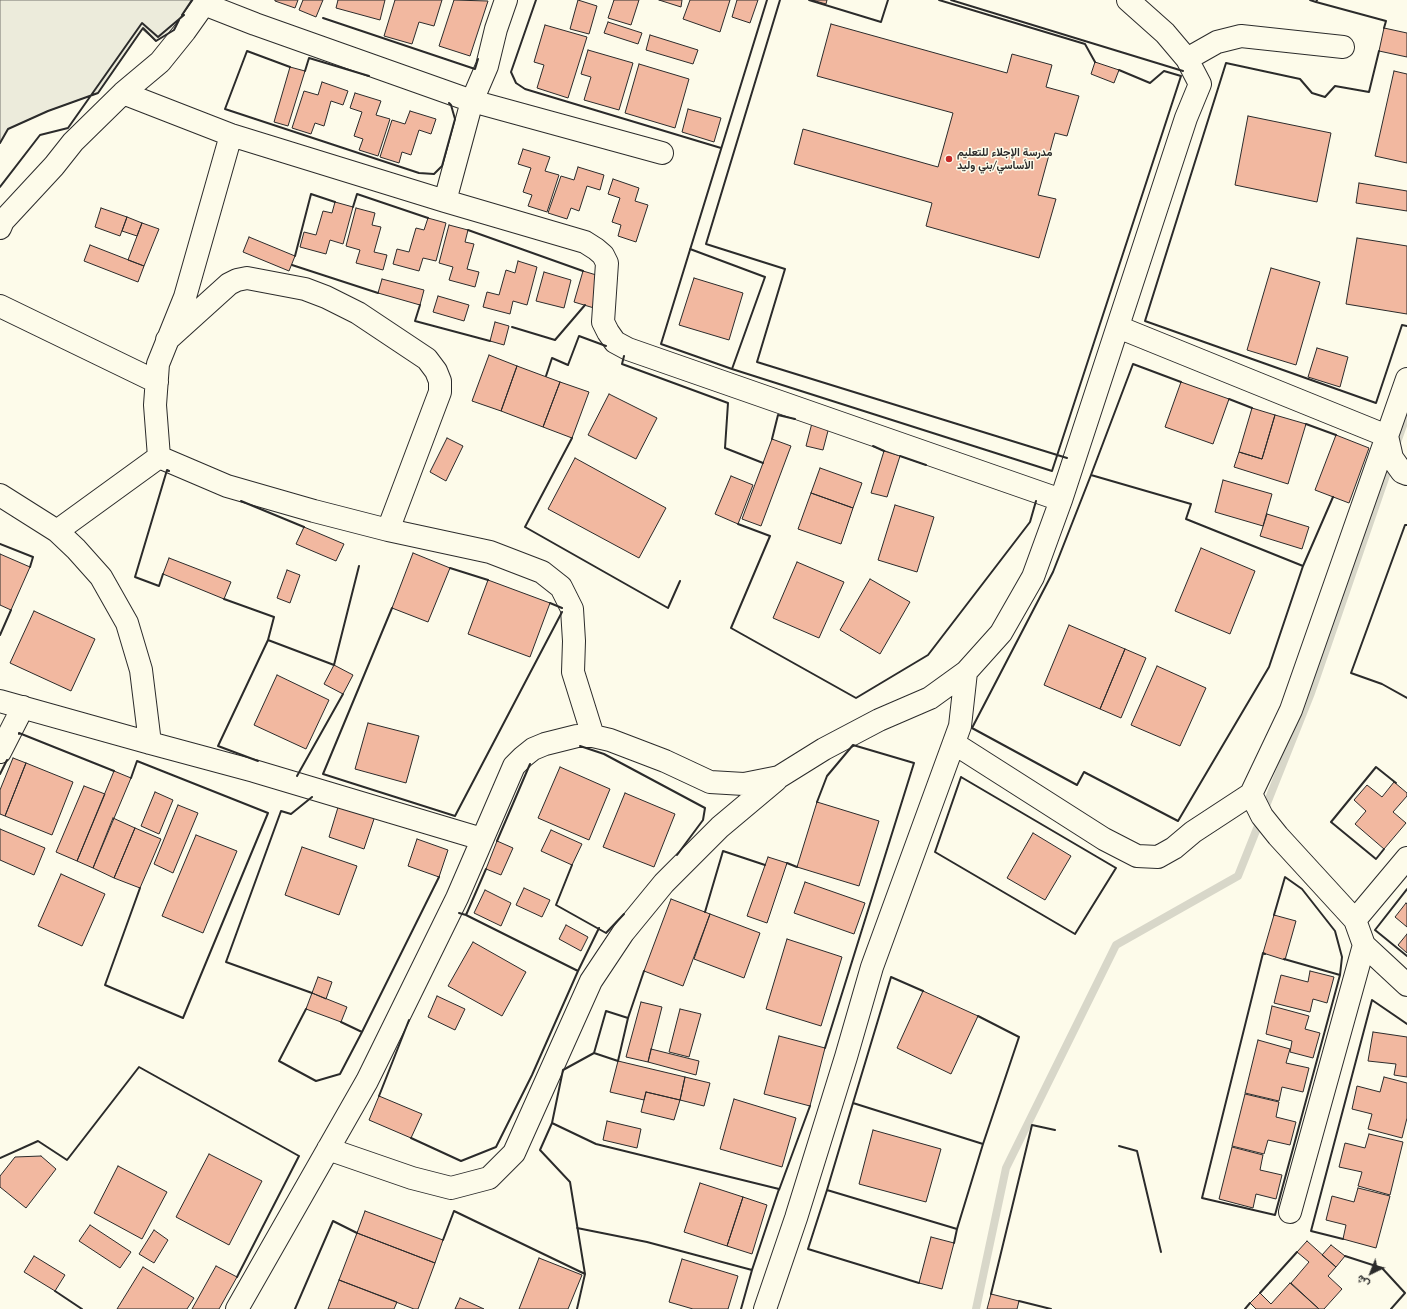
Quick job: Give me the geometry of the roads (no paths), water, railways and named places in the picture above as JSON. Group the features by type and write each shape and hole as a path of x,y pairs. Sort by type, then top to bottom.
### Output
{"street":[{"path":"445,201 472,101 487,66 496,29 506,0"},
{"path":"328,1149 412,1178 451,1188 489,1178 514,1153 591,981 623,933 664,883 720,827 779,778 824,749 879,720 930,698 966,672 1001,633 1033,577 1062,500 1186,118 1200,84 1188,59 1165,33 1128,0"},
{"path":"0,228 3,221 54,166 73,142 123,92 160,62 185,31 205,2 255,24 472,101 662,153"},
{"path":"1188,59 1217,42 1241,36 1343,47"},
{"path":"123,92 230,135 585,242 603,255 607,263 603,322 615,342 628,349 1062,500"},
{"path":"159,457 155,405 158,364 185,297 230,135"},
{"path":"167,340 229,284 237,280 247,278 305,288 326,297 358,313 427,359 436,370 440,381 440,392 388,530"},
{"path":"0,306 157,382"},
{"path":"1118,327 1387,436"},
{"path":"955,744 1104,839 1137,856 1158,857 1174,848 1193,832 1251,794 1291,710 1407,379"},
{"path":"1387,436 1392,458 1402,472 1407,474"},
{"path":"159,457 228,486 314,511 388,530 490,552 542,572 561,587 572,609 574,641 573,672 593,736"},
{"path":"57,531 159,457"},
{"path":"0,495 57,531 102,576 127,623 141,670 150,743"},
{"path":"765,1309 796,1218 872,967 955,744 960,726 966,672"},
{"path":"0,701 254,771 482,839"},
{"path":"0,752 23,707"},
{"path":"237,1309 367,1081 457,898 514,766 523,757 533,749 545,744 577,736 593,736 610,740 665,760 710,782 744,784 779,778"},
{"path":"1251,794 1262,816 1278,836 1355,920 1364,945 1407,985"},
{"path":"1355,920 1407,858"},
{"path":"1290,1212 1364,945"}],"waterway":[{"path":"1395,448 1407,414"},
{"path":"976,1309 1006,1168 1116,945 1238,876 1311,693 1391,461"}],"place":[{"name":"مدرسة الإجلاء للتعليم الأساسي/بني وليد","path":"949,159"}]}
